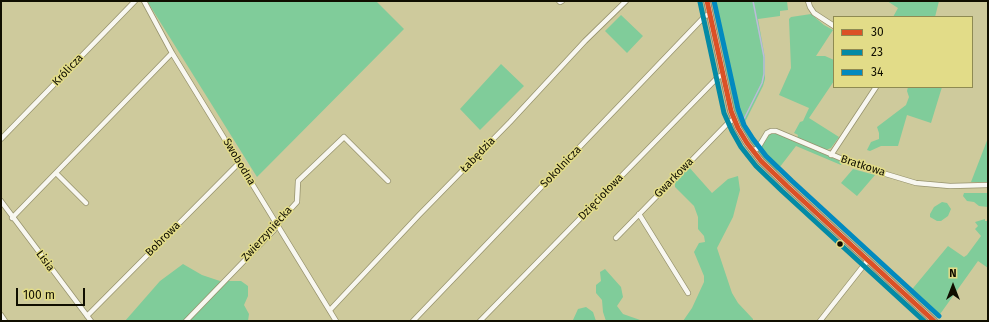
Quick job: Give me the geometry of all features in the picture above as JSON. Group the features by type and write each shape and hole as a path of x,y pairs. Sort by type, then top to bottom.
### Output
{"street":[{"name":"Królicza","path":"1,139 135,1"},
{"name":"Swobodna","path":"144,1 172,53 336,321"},
{"name":"Łabędzia","path":"330,310 419,215 510,122 585,41 626,1"},
{"path":"707,1 734,119 742,136 753,151 787,186 934,321"},
{"path":"808,1 814,13 833,25"},
{"name":"Sokolnicza","path":"413,321 705,16 710,14"},
{"path":"12,218 172,53"},
{"name":"Dzięciołowa","path":"480,321 718,77 723,75"},
{"path":"831,155 875,88"},
{"name":"Gwarkowa","path":"616,238 728,123 734,119"},
{"name":"Bratkowa","path":"753,151 758,148 764,136 771,131 776,131 858,166 916,183 950,186 988,185"},
{"name":"Zwierzyniecka","path":"186,321 274,230 277,224 296,202 298,181 344,137 388,181"},
{"name":"Bobrowa","path":"87,316 239,163"},
{"path":"56,173 86,203"},
{"name":"Lisia","path":"1,201 12,218 91,321"},
{"path":"639,214 688,293"},
{"path":"820,321 868,260"},
{"path":"1,315 5,321"}],"green space":[{"path":"147,1 376,1 404,29 257,177"},
{"path":"712,1 787,1 788,10 780,11 780,16 758,19 765,58 765,79 743,126 754,142 758,142 756,147 748,140 737,119"},
{"path":"887,1 939,1 935,16 894,16 898,8"},
{"path":"811,14 824,25 833,30 816,56 825,56 833,60 833,82 809,118 839,137 831,148 826,150 797,138 798,135 794,133 800,122 803,121 809,108 779,95 791,68 789,19 791,17"},
{"path":"621,15 643,36 627,53 605,31"},
{"path":"501,64 524,86 480,130 460,109"},
{"path":"908,88 942,88 931,123 907,115 898,146 881,146 870,151 867,150 871,142 879,139 877,127 906,105 909,97"},
{"path":"773,132 842,162 841,165 796,146 776,172 758,154 758,151 766,136"},
{"path":"988,138 988,182 971,182"},
{"path":"688,166 712,193 728,179 738,176 740,190 733,217 717,248 732,293 753,321 683,321 692,308 704,282 704,276 694,252 699,243 705,242 704,236 698,229 698,217 694,206 675,187 675,178"},
{"path":"853,169 875,175 857,196 841,183"},
{"path":"964,193 988,193 988,207 979,206 974,202 967,201 963,196"},
{"path":"942,202 947,203 951,209 948,216 941,221 937,221 930,217 930,214 934,207"},
{"path":"985,219 985,221 988,221 988,268 978,261 938,317 909,293 948,246 964,257 967,255 981,236 975,229 978,226 975,222"},
{"path":"183,264 202,275 220,281 241,281 248,286 248,296 244,305 249,314 248,321 125,321 160,281"},
{"path":"605,269 621,287 623,297 617,306 623,314 643,321 606,321 603,312 602,300 596,293 596,285 601,281 600,272"},
{"path":"586,307 593,312 596,321 570,321 573,320 578,309"}],"waterway":[{"path":"742,123 762,83 764,74 764,57 753,1"}],"transit line":[{"name":"30","path":"707,1 731,111 738,128 747,143 761,161 787,186 934,321"},
{"name":"34","path":"714,1 738,109 744,125 753,139 766,156 792,181 939,316"},
{"name":"23","path":"700,2 724,113 741,147 756,166 782,191 924,321"}]}
